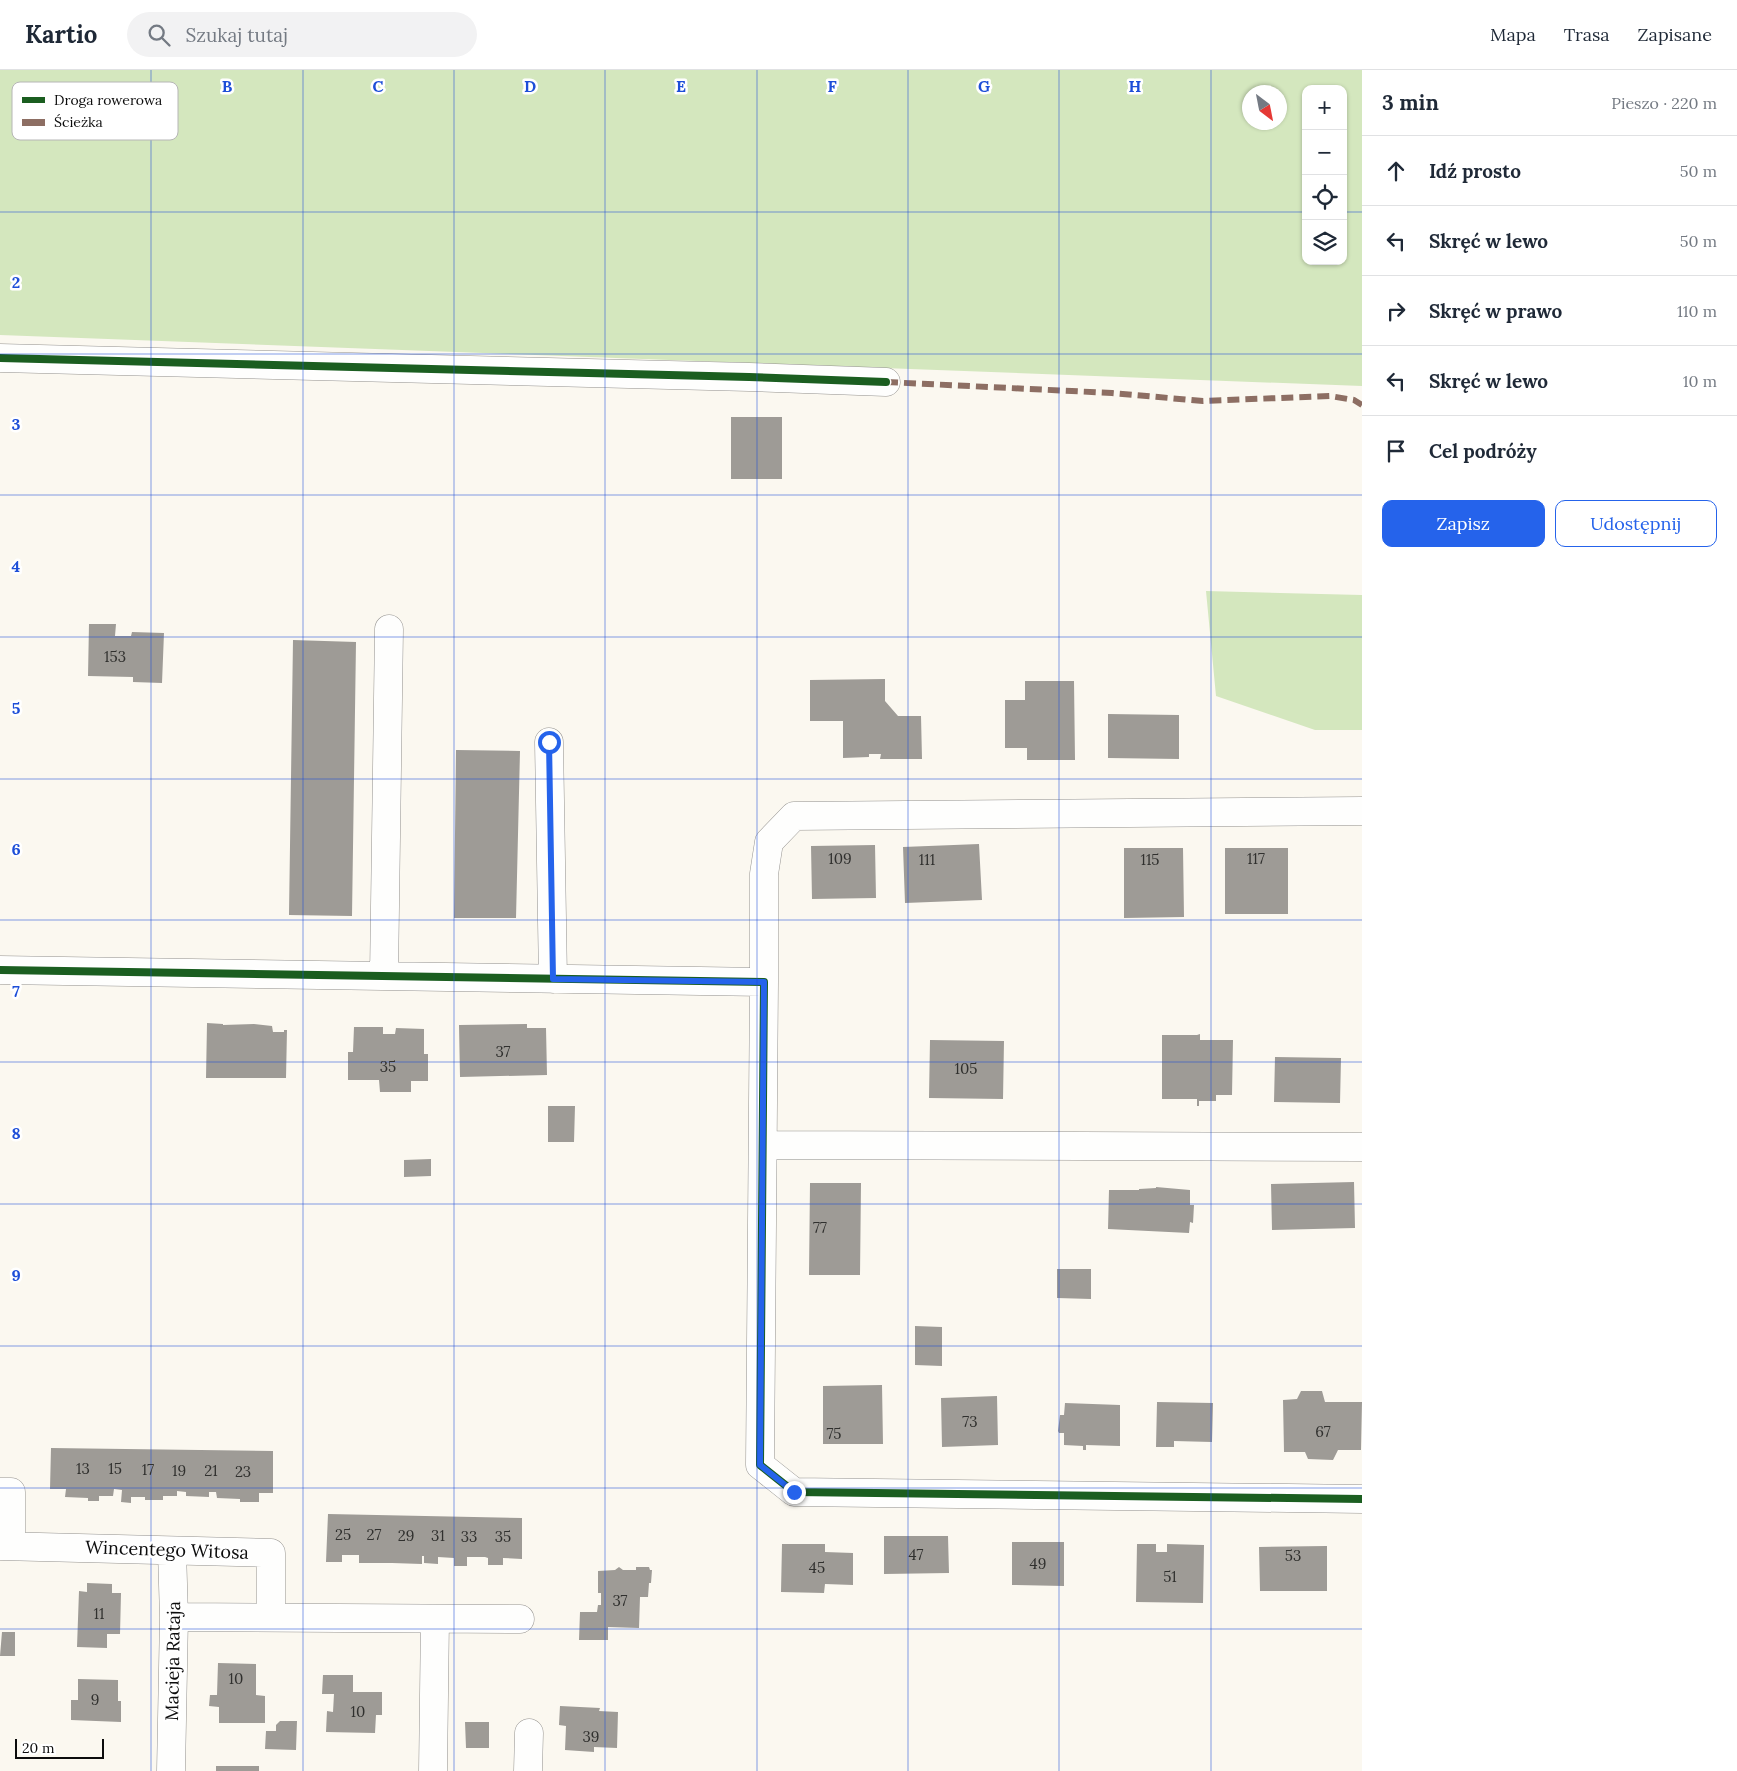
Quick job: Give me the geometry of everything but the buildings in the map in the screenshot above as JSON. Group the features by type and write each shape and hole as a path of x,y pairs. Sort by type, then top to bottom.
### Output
{"street":[{"path":"0,358 886,382"},
{"path":"384,976 389,629"},
{"path":"549,742 553,979"},
{"path":"1362,810 794,816 769,842 764,874 764,1144 760,1465 794,1492 1362,1498"},
{"path":"0,970 764,982"},
{"path":"764,1144 1362,1148"},
{"path":"0,1492 11,1492 6,1546"},
{"name":"Wincentego Witosa","path":"6,1546 271,1553 271,1617"},
{"name":"Macieja Rataja","path":"171,1771 174,1617 172,1551"},
{"path":"174,1617 520,1619"},
{"path":"433,1771 435,1619"},
{"path":"528,1771 529,1733"}],"green space":[{"path":"0,70 1362,70 1362,386 0,335"},
{"path":"1206,591 1362,595 1362,730 1315,730 1216,696"}],"marked path":[{"path":"886,382 1112,393 1203,401 1330,396 1354,400 1362,405"}],"cycle path":[{"path":"0,358 886,382"},
{"path":"0,970 764,982 760,1465 794,1492 1362,1499"}],"route":[{"path":"549,742 553,979 764,982 760,1465 794,1492"}]}
